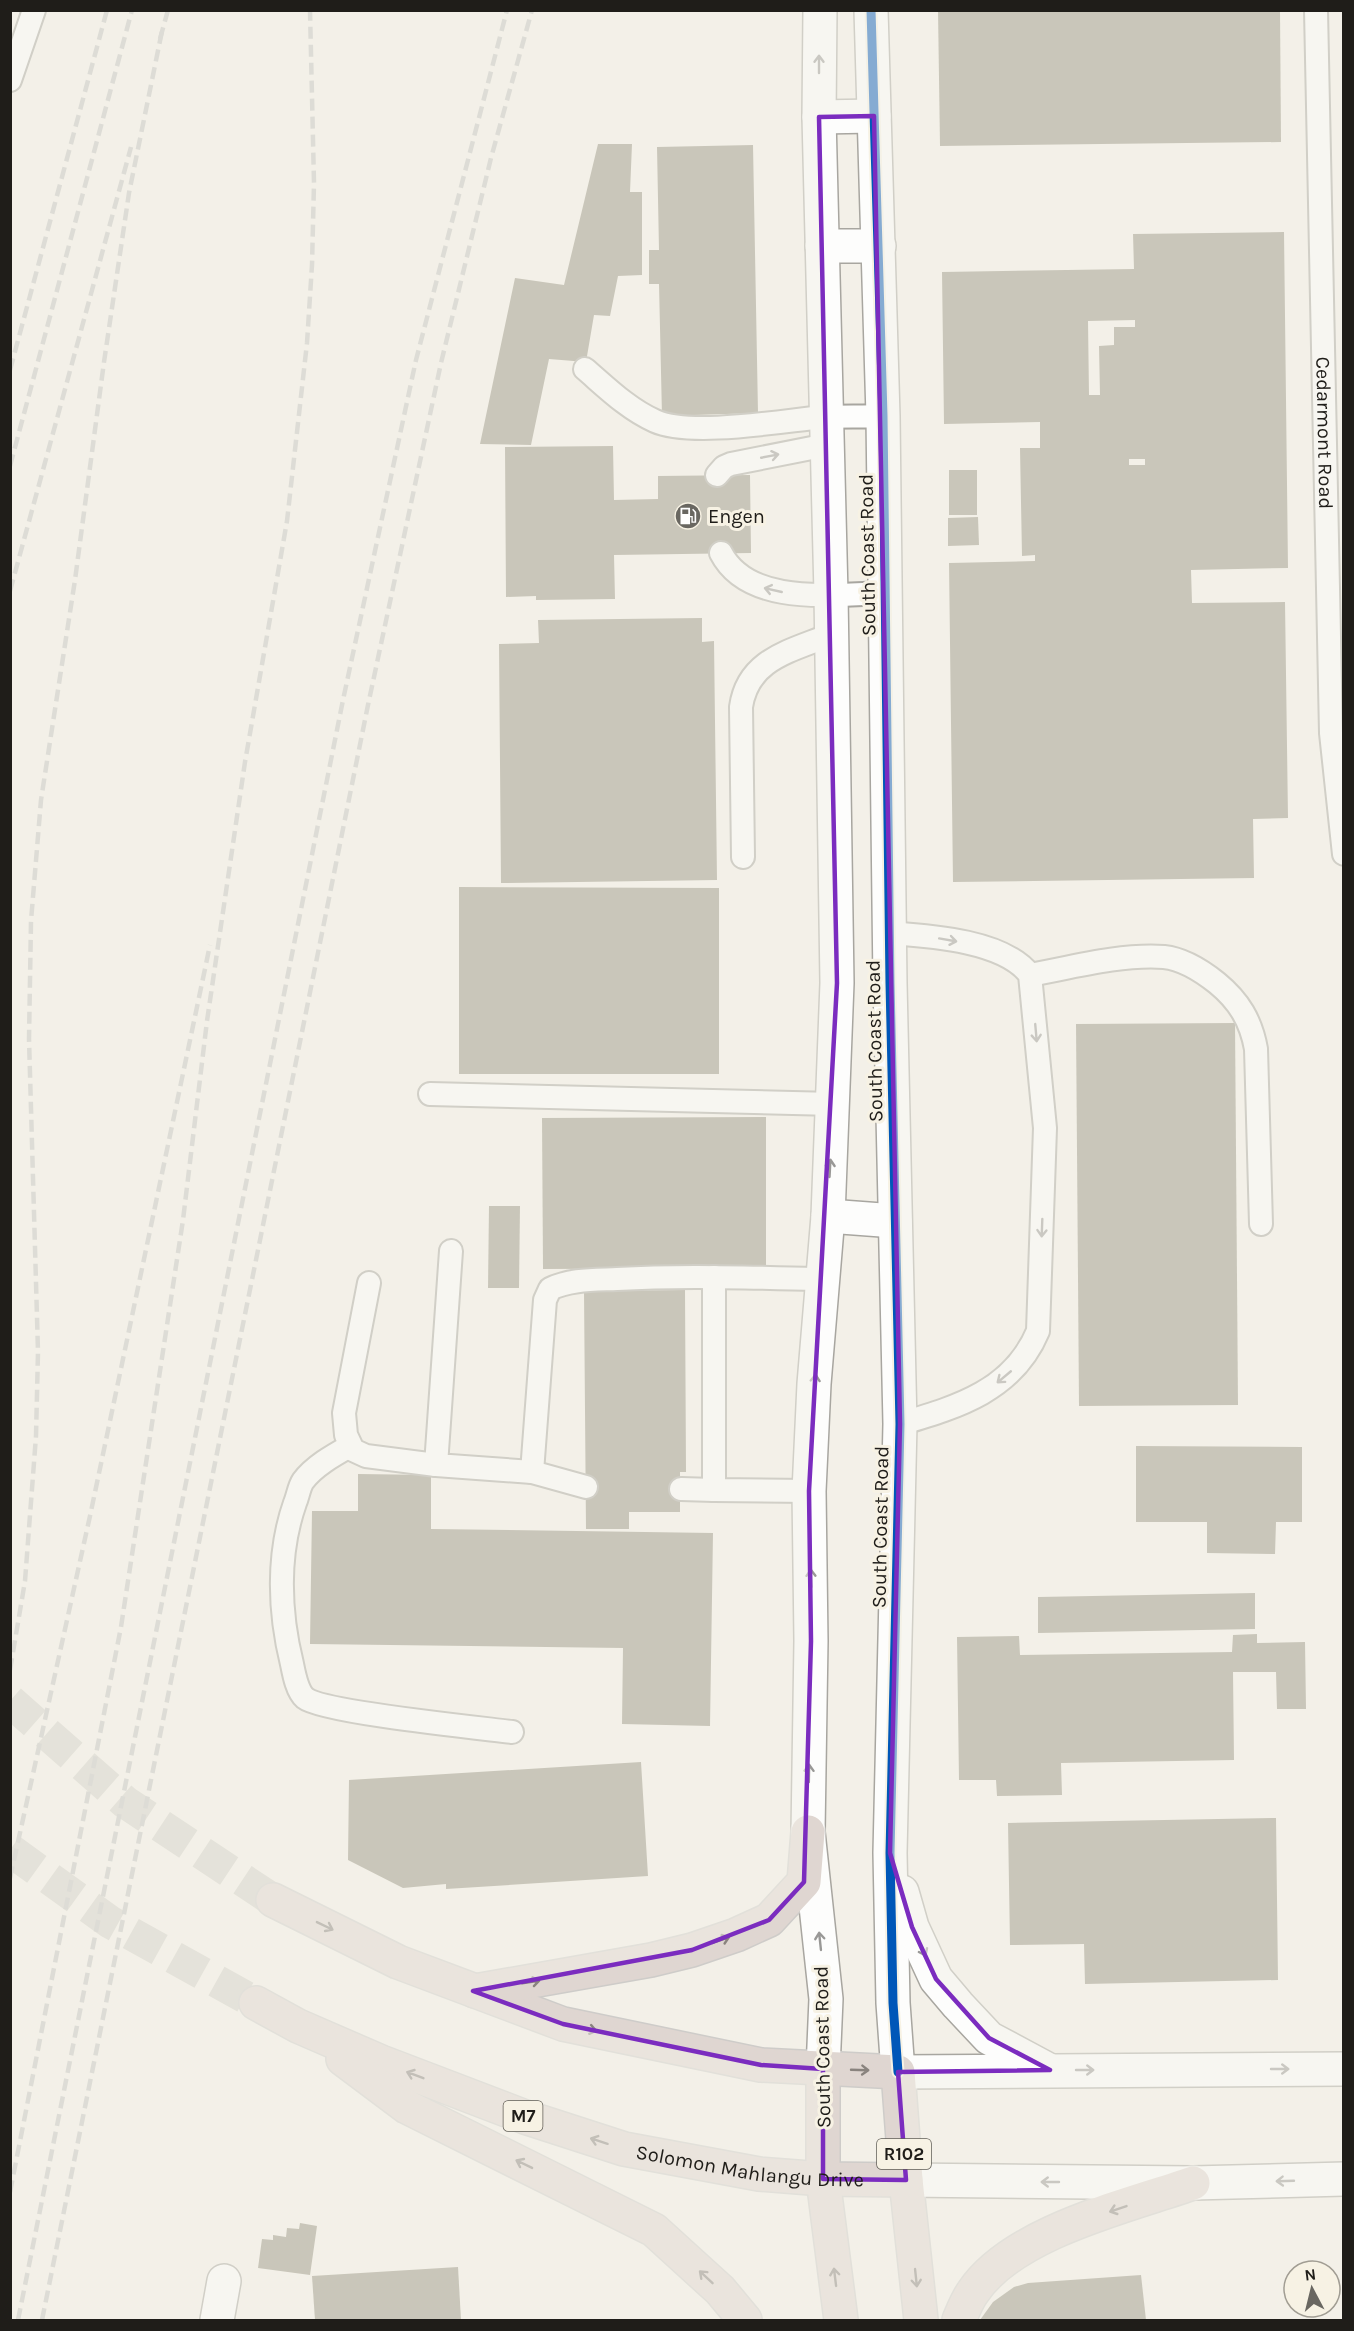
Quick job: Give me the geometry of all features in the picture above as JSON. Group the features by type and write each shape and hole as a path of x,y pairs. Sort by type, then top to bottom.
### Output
{"highway":[{"path":"473,1991 651,1960 714,1942 769,1920 804,1882 808,1832"},
{"path":"273,1900 398,1962 563,2024 761,2065 898,2072"},
{"name":"Solomon Mahlangu Drive","path":"256,2003 298,2026 381,2062 503,2108 624,2149 759,2174 823,2179 906,2180"},
{"path":"298,2026 407,2107 654,2230 720,2290 745,2320"},
{"name":"South Coast Road","path":"823,2069 823,2179 841,2320"},
{"name":"South Coast Road","path":"898,2072 906,2180 921,2320"},
{"path":"959,2320 974,2291 1007,2256 1053,2231 1193,2183"}],"street":[{"name":"South Coast Road","path":"820,10 819,117 832,634 837,983 828,1216 814,1384 809,1491 811,1641 808,1832 826,2000 823,2069"},
{"name":"South Coast Road","path":"871,10 883,416 890,983 900,1424 890,1853 893,2003 898,2072"},
{"path":"819,117 874,116"},
{"path":"822,246 879,246"},
{"path":"837,983 890,983"},
{"path":"828,1216 895,1221"},
{"path":"890,1853 912,1927 936,1978 989,2037 1050,2070"},
{"path":"898,2072 1344,2069"},
{"name":"Solomon Mahlangu Drive","path":"906,2180 1193,2183 1344,2179"},
{"path":"217,2320 224,2281"}],"lane":[{"path":"10,80 34,10"},
{"name":"Cedarmont Road","path":"1316,10 1331,733 1344,854"},
{"path":"585,369 614,394 656,421 706,428 827,431"},
{"path":"717,475 724,467 732,464 827,431 883,416"},
{"path":"721,554 735,573 768,590 791,594 886,593"},
{"path":"743,857 741,707 746,687 754,674 769,661 832,634"},
{"path":"890,933 931,937 989,950 1018,962 1030,975 1045,1128 1038,1331 1025,1359 983,1394 953,1408 900,1424"},
{"path":"1030,975 1104,961 1165,957 1196,968 1222,987 1243,1009 1252,1030 1256,1049 1261,1224"},
{"path":"430,1094 834,1104"},
{"path":"436,1465 451,1251"},
{"path":"532,1472 545,1299 550,1289 566,1283 588,1280 653,1277 823,1280"},
{"path":"714,1277 714,1490"},
{"path":"369,1283 344,1413 346,1435 353,1450 366,1456 436,1465 532,1472 586,1487"},
{"path":"350,1446 327,1460 303,1482 292,1511 286,1542 282,1586 283,1622 295,1679 305,1698 349,1710 512,1732"},
{"path":"681,1489 809,1491"}],"highlighted area":[{"path":"874,116 900,1424 890,1853 912,1927 936,1979 989,2038 1050,2070 898,2072 906,2180 823,2179 823,2069 761,2065 563,2024 473,1991 692,1950 769,1920 804,1882 811,1641 809,1491 837,983 819,117"}],"building":[{"path":"938,10 1280,10 1281,142 940,146"},
{"path":"598,144 632,144 630,192 642,192 642,275 618,276 610,316 594,315 586,362 549,359 531,445 480,444 515,278 564,285"},
{"path":"753,145 758,413 662,416 659,284 649,284 649,250 659,250 657,147"},
{"path":"1284,232 1288,568 1191,570 1192,603 1285,602 1288,818 1253,819 1254,878 953,882 949,563 1035,561 1035,555 1022,556 1020,448 1040,448 1040,422 944,424 942,272 1134,269 1133,234","holes":["1135,320 1135,327 1114,327 1114,345 1099,346 1100,395 1089,395 1088,321","1129,459 1145,459 1145,465 1129,465"]},
{"path":"613,446 614,500 658,499 658,476 750,475 751,553 614,555 615,599 536,600 536,596 506,597 505,447"},
{"path":"949,470 977,470 977,515 949,515"},
{"path":"978,517 979,545 948,546 948,518"},
{"path":"702,618 702,642 714,641 717,880 501,883 499,644 539,643 538,620"},
{"path":"459,887 719,888 719,1074 459,1074"},
{"path":"1235,1023 1238,1405 1079,1406 1076,1024"},
{"path":"766,1117 766,1268 543,1269 542,1118"},
{"path":"489,1206 520,1206 519,1288 488,1288"},
{"path":"685,1290 686,1472 680,1472 680,1512 629,1512 629,1529 586,1529 584,1291"},
{"path":"1136,1446 1302,1447 1302,1522 1276,1522 1275,1554 1207,1553 1207,1522 1136,1522"},
{"path":"358,1474 431,1475 431,1529 713,1533 710,1726 622,1724 623,1648 310,1644 312,1511 358,1511"},
{"path":"1255,1593 1255,1629 1038,1633 1038,1597"},
{"path":"1257,1634 1257,1643 1305,1642 1306,1709 1277,1709 1276,1672 1233,1672 1234,1760 1061,1763 1062,1795 997,1796 996,1780 959,1780 957,1637 1019,1636 1020,1655 1232,1652 1233,1635"},
{"path":"641,1762 648,1876 446,1889 446,1884 403,1888 348,1860 349,1780"},
{"path":"1276,1818 1278,1980 1085,1984 1084,1944 1010,1945 1008,1823"},
{"path":"300,2223 317,2226 310,2275 258,2268 262,2239 273,2240 273,2235 286,2237 287,2228 299,2229"},
{"path":"458,2267 461,2320 315,2320 312,2276"},
{"path":"1141,2275 1146,2320 980,2320 993,2302 1014,2287 1028,2283"}],"tunnel":[{"path":"10,1701 125,1802 273,1900"},
{"path":"10,1850 110,1922 256,2003"}],"railway":[{"path":"10,370 107,10"},
{"path":"10,466 132,10"},
{"path":"160,39 168,10"},
{"path":"10,2192 121,1627 183,1220 207,1021 245,762 287,521 307,343 312,265 314,183 310,10"},
{"path":"18,2320 343,700 416,360 507,10"},
{"path":"42,2320 368,705 441,363 491,158 532,10"},
{"path":"10,1670 25,1581 36,1436 38,1352 29,1039 31,921 41,800 75,580 129,193 162,31"},
{"path":"10,591 131,147"},
{"path":"10,1878 90,1516 210,945"}],"cycle path":[{"path":"871,10 883,416 890,983 900,1424 890,1853 893,2003 898,2072"}],"place":[{"name":"Engen","path":"688,516"}]}
